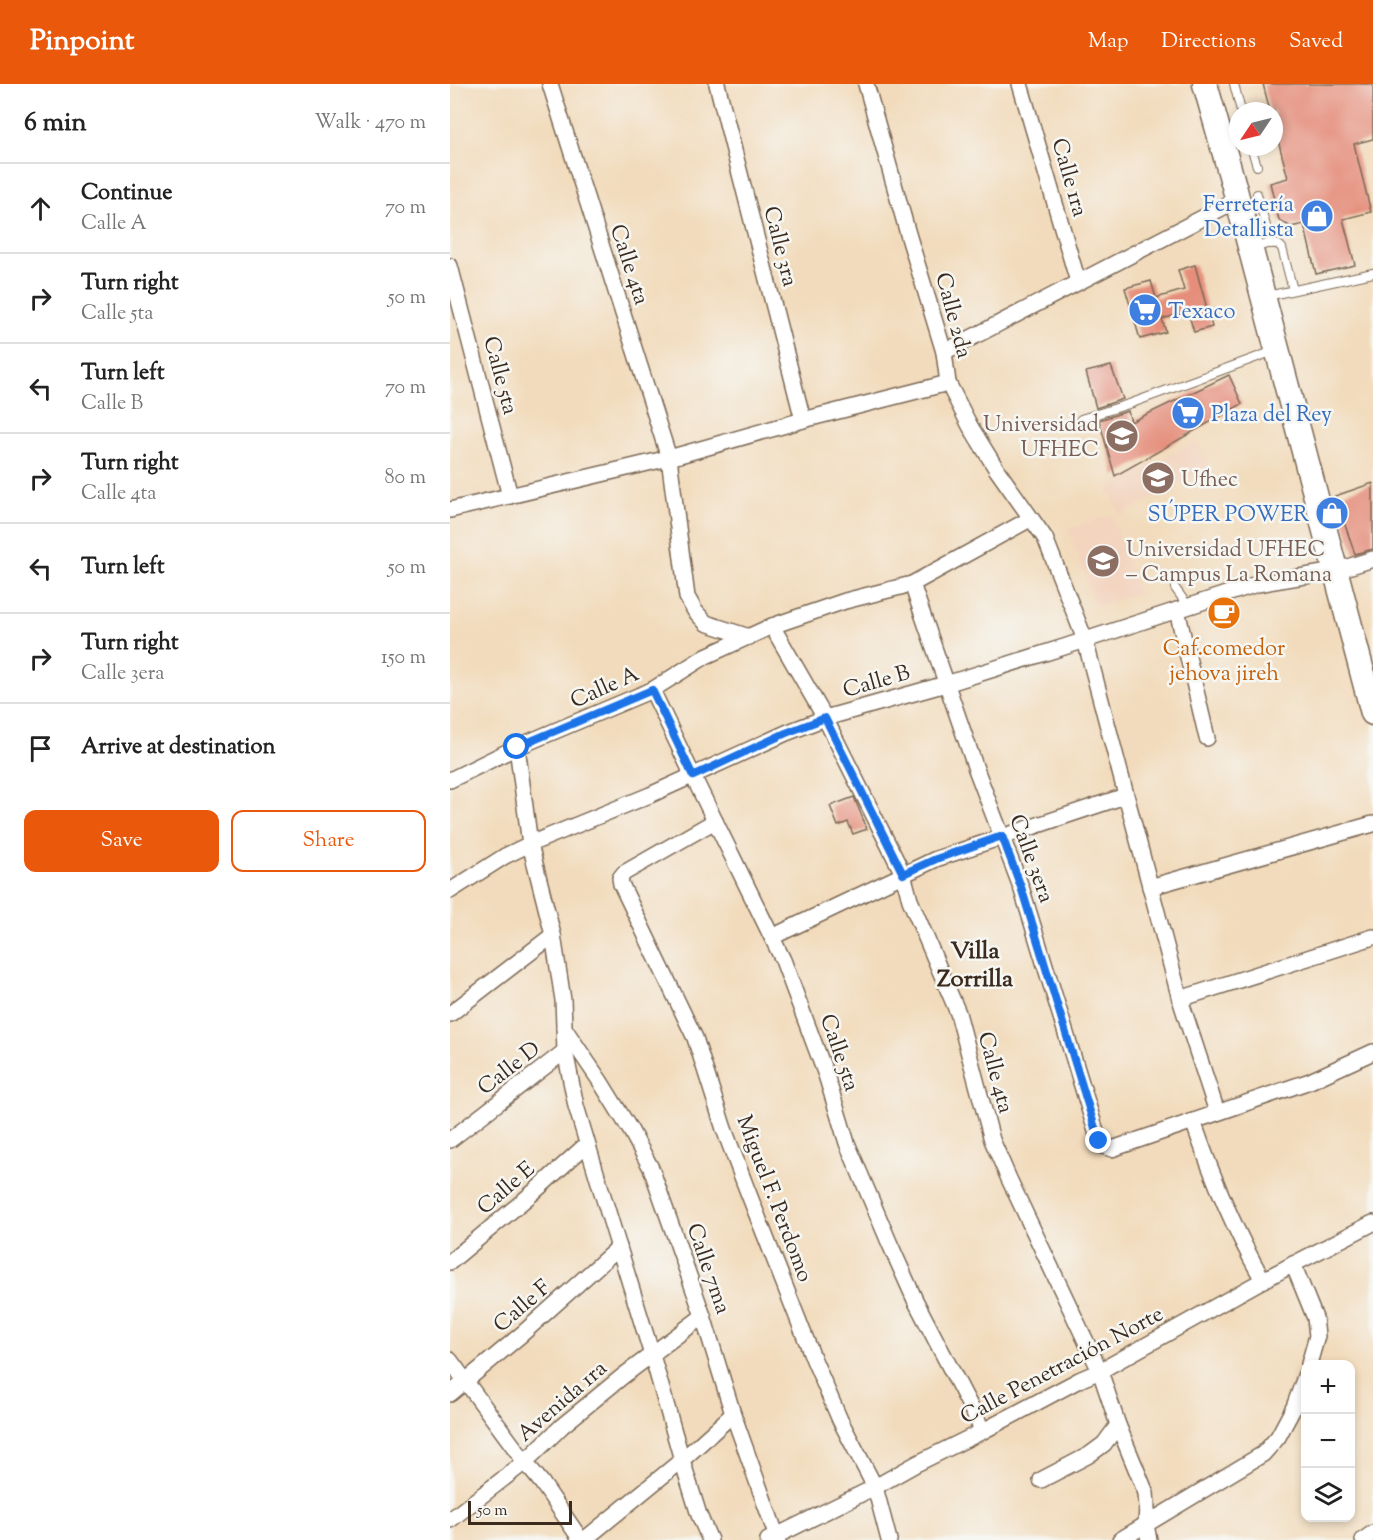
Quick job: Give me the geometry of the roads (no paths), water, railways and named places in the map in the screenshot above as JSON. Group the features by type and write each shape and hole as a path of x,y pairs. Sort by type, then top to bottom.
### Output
{"main road":[{"path":"1205,84 1247,197 1261,246 1263,297 1373,713"}],"street":[{"name":"Calle 4ta","path":"550,84 669,458 687,597 694,611 706,623 749,637"},
{"name":"Calle 3ra","path":"717,84 803,420"},
{"name":"Calle 2da","path":"866,84 944,352 948,383 970,426 997,470 1045,538 1085,640 1180,999 1217,1112"},
{"name":"Calle 1ra","path":"1020,84 1078,282"},
{"path":"944,352 1247,197"},
{"name":"Calle 5ta","path":"450,266 510,496"},
{"path":"450,510 669,458 803,420 948,383"},
{"name":"Calle A","path":"450,780 517,747 652,690 706,656 772,626 845,601 912,584 1030,519"},
{"name":"Calle B","path":"450,891 505,856 531,844 609,813 786,733 825,718 946,684 1257,584 1335,571 1373,559"},
{"name":"Calle 3era","path":"912,584 946,684 1021,887 1101,1146 1112,1149 1193,1121"},
{"path":"1183,608 1207,738"},
{"name":"Calle 4ta","path":"772,626 825,718 903,874 910,900 958,1013 992,1140 1100,1371 1118,1425 1146,1493 1148,1532"},
{"name":"Calle 5ta","path":"652,690 783,960 866,1191 915,1300 983,1431"},
{"path":"517,747 531,844 553,935 563,1000 565,1051 576,1106 682,1460 699,1515 710,1540"},
{"path":"772,937 936,859 1125,796"},
{"name":"Miguel F. Perdomo","path":"715,821 624,873 620,878 621,884 695,1038 742,1177 814,1360 840,1420 875,1487 889,1540"},
{"path":"1150,887 1373,824"},
{"path":"450,1014 553,935"},
{"path":"1180,999 1373,938"},
{"name":"Calle 7ma","path":"563,1028 600,1081 651,1168 703,1316 774,1539"},
{"name":"Calle D","path":"450,1140 565,1051"},
{"path":"1263,1281 1245,1250 1220,1195 1193,1121 1310,1081 1373,1052"},
{"name":"Calle E","path":"450,1262 587,1144"},
{"name":"Calle Penetración Norte","path":"774,1539 1100,1371 1293,1264 1373,1223"},
{"name":"Calle F","path":"450,1394 531,1326 619,1247"},
{"path":"1293,1264 1315,1318 1317,1336 1310,1360"},
{"name":"Avenida 1ra","path":"450,1520 525,1462 562,1426 623,1376 703,1316"},
{"path":"450,1360 583,1540 682,1460 733,1414"},
{"path":"1119,1540 1148,1532 1263,1454 1278,1437 1294,1407 1301,1386"},
{"path":"1041,1480 1089,1455 1104,1444 1118,1425"},
{"path":"1363,1540 1373,1533"}],"lane":[{"path":"1234,84 1239,102"},
{"path":"1254,156 1257,166"},
{"path":"1261,246 1279,243 1293,290"},
{"path":"1263,297 1373,273"},
{"path":"1081,419 1132,403 1277,350"},
{"path":"1175,588 1183,608"}],"place":[{"name":"Ferretería Detallista","path":"1317,216"},
{"name":"Texaco","path":"1145,310"},
{"name":"Plaza del Rey","path":"1188,413"},
{"name":"Universidad UFHEC","path":"1122,436"},
{"name":"Ufhec","path":"1158,478"},
{"name":"SÚPER POWER","path":"1332,513"},
{"name":"Universidad UFHEC – Campus La Romana","path":"1103,561"},
{"name":"Caf.comedor jehova jireh","path":"1224,613"}],"district":[{"name":"Villa Zorrilla","path":"975,964"}]}
